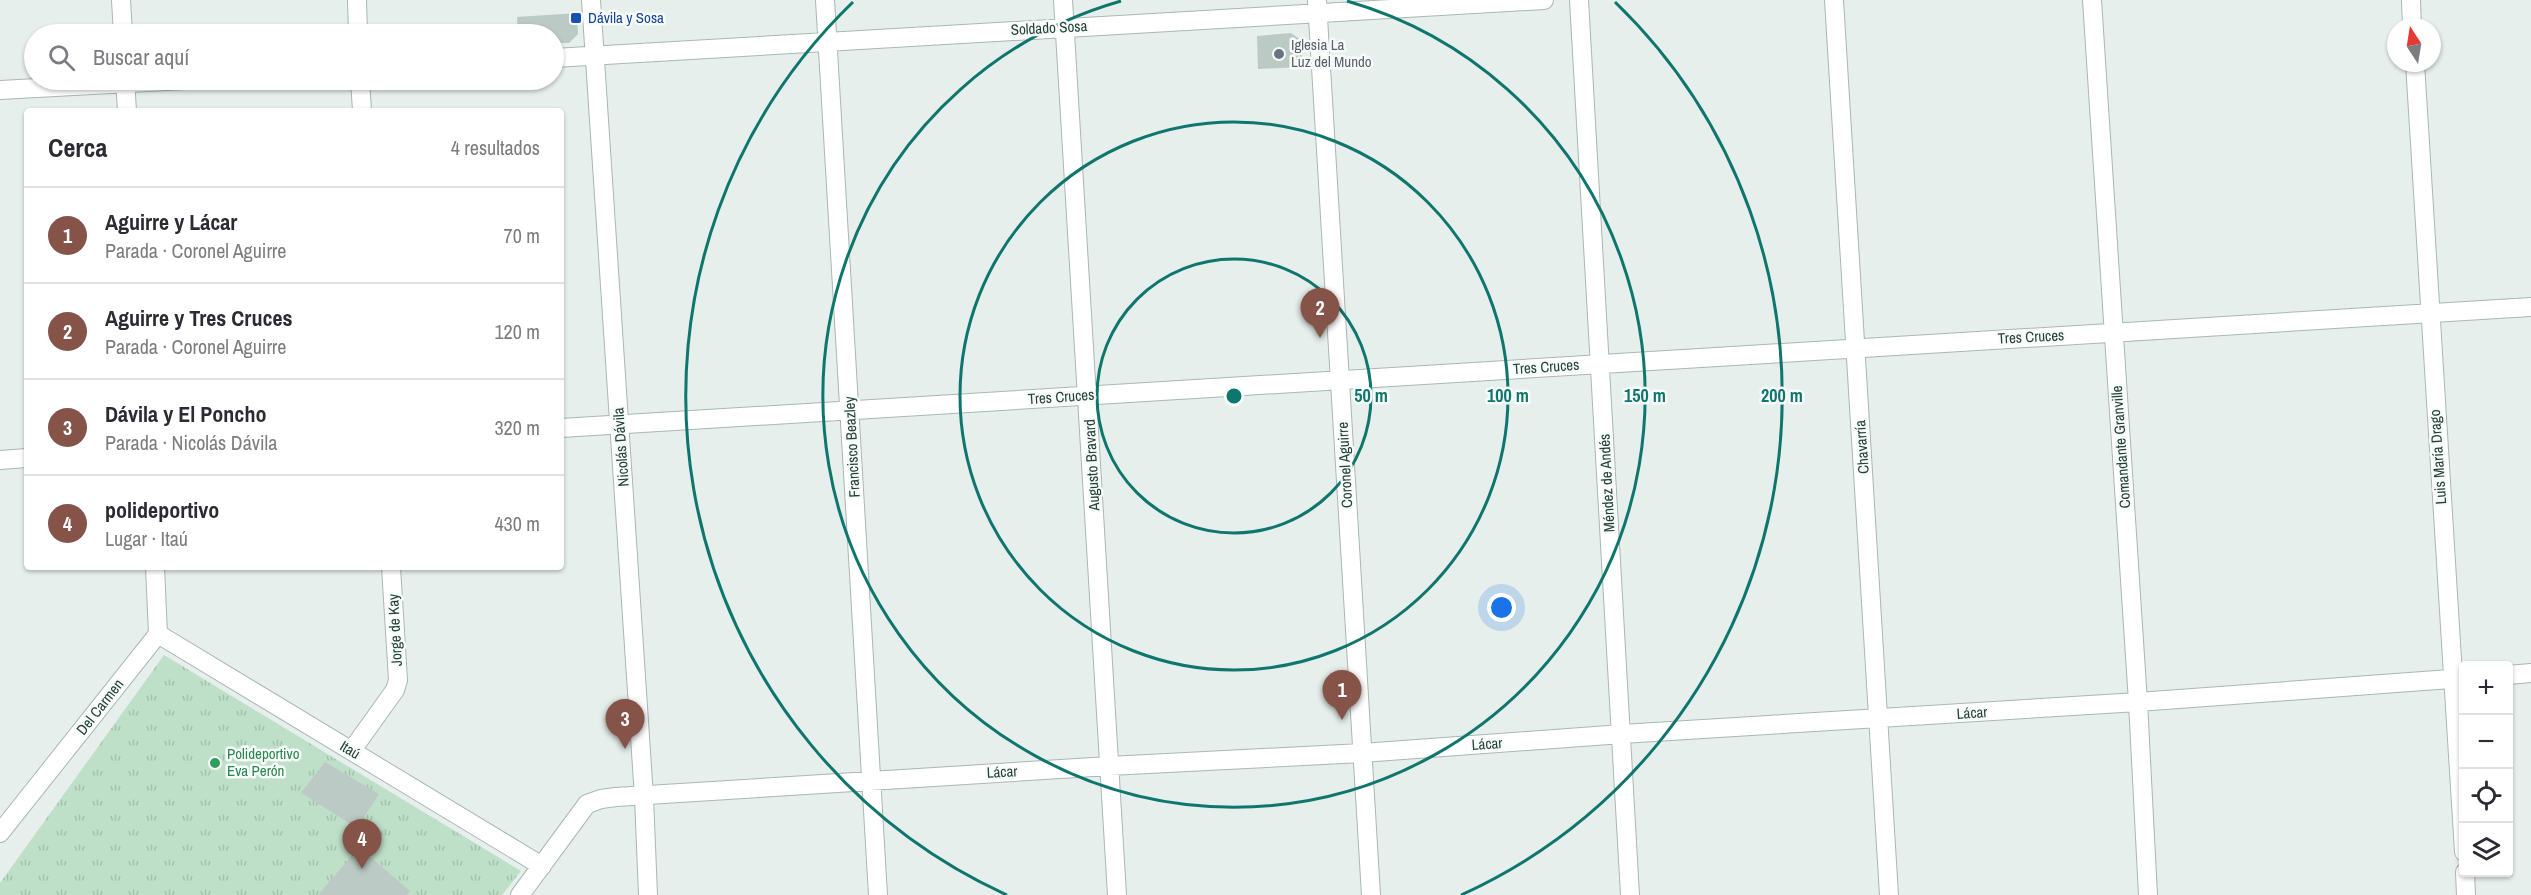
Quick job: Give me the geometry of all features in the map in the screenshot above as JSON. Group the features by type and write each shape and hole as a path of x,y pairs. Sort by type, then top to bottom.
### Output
{"street":[{"path":"121,0 122,24"},
{"path":"357,0 358,24"},
{"name":"Nicolás Dávila","path":"591,0 644,797 648,895"},
{"name":"Francisco Beazley","path":"825,0 878,895"},
{"name":"Augusto Bravard","path":"1063,0 1117,895"},
{"name":"Soldado Sosa","path":"564,58 1064,28 1317,6 1544,0"},
{"name":"Méndez de Andés","path":"1579,0 1630,895"},
{"name":"Chavarría","path":"1834,0 1889,895"},
{"name":"Comandante Granville","path":"2091,0 2138,702 2148,895"},
{"path":"2411,0 2412,18"},
{"name":"Coronel Aguirre","path":"1317,6 1371,895"},
{"name":"Luis María Drago","path":"2416,72 2429,313 2458,678 2462,823"},
{"path":"0,90 24,88"},
{"path":"126,90 127,108"},
{"path":"361,90 362,108"},
{"name":"Tres Cruces","path":"564,428 2531,307"},
{"path":"0,460 24,458"},
{"path":"155,570 158,634"},
{"name":"Jorge de Kay","path":"352,750 390,697 398,680 391,570"},
{"name":"Itaú","path":"158,634 542,866"},
{"name":"Del Carmen","path":"0,833 158,634"},
{"path":"2513,675 2531,674"},
{"name":"Lácar","path":"520,895 587,804 601,799 871,780 1362,753 1622,734 1880,720 2458,678"},
{"path":"2465,877 2466,895"}],"green space":[{"name":"Polideportivo Eva Perón","path":"164,655 521,871 502,895 0,895 0,883"}],"building":[{"path":"577,13 578,34 569,43 564,43 564,24 517,24 517,17"},
{"name":"Iglesia La Luz del Mundo","path":"1291,33 1301,40 1302,67 1258,69 1257,36"},
{"path":"325,762 379,794 357,828 301,793"},
{"path":"359,847 410,891 407,895 318,895"}],"place":[{"name":"Dávila y Sosa","path":"576,18"},
{"name":"Iglesia La Luz del Mundo","path":"1279,54"},
{"name":"Aguirre y Tres Cruces","path":"1320,338"},
{"name":"Aguirre y Lácar","path":"1342,720"},
{"name":"Dávila y El Poncho","path":"625,749"},
{"name":"Polideportivo Eva Perón","path":"215,763"},
{"name":"polideportivo","path":"362,869"}]}
